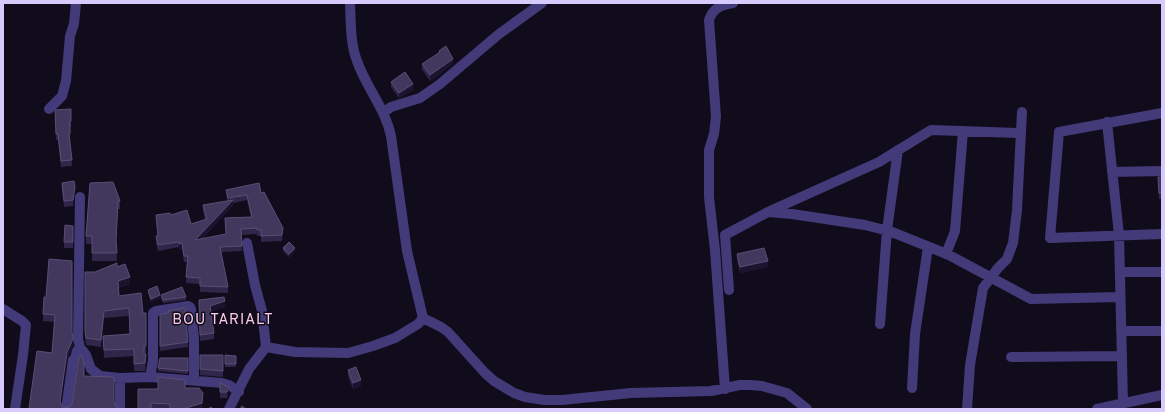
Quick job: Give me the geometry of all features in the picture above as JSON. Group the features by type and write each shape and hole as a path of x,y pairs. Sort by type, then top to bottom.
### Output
{"street":[{"path":"49,109 62,96 66,81 69,41 74,24 76,3"},
{"path":"350,3 353,50 388,125 394,155 407,251 423,318"},
{"path":"383,112 391,107 420,98 499,34 542,3"},
{"path":"725,389 710,197 710,150 716,117 709,20 714,10 720,6 733,3"},
{"path":"967,409 970,365 983,288 1007,259 1013,243 1017,210 1022,112"},
{"path":"1162,113 1059,132 1050,238 1162,234"},
{"path":"1107,122 1119,235 1123,402"},
{"path":"729,290 724,235 768,212 879,162 932,130 1020,133"},
{"path":"946,254 955,231 963,131"},
{"path":"880,324 887,230 898,150"},
{"path":"1112,172 1162,171"},
{"path":"80,197 78,339 81,352"},
{"path":"768,212 792,214 865,225 887,230 946,254 1031,299 1120,296"},
{"path":"229,409 239,392 249,369 266,347 262,310 255,285 248,243"},
{"path":"912,388 915,334 928,246"},
{"path":"1120,272 1162,272"},
{"path":"150,377 153,361 153,313 156,311 188,306 191,309 194,339 194,380"},
{"path":"3,309 22,321 26,326 15,409"},
{"path":"423,318 448,332 494,381 514,393 525,397 544,400 562,400 631,393 711,391 750,385 773,388 787,393 807,409"},
{"path":"266,347 295,352 348,353 395,338 418,324 423,318"},
{"path":"1121,331 1162,331"},
{"path":"66,409 73,360 80,349 81,352 83,351 86,355 91,369 98,375 120,378 150,377 222,383 239,392"},
{"path":"1011,357 1122,356"},
{"path":"120,378 120,409"},
{"path":"1097,409 1123,402 1162,395"}],"building":[{"path":"446,46 453,59 430,75 422,64"},
{"path":"405,72 413,84 399,93 391,82"},
{"path":"71,109 69,134 72,160 61,161 58,134 56,134 55,110"},
{"path":"1158,177 1162,177 1162,193 1159,193"},
{"path":"74,181 75,187 73,200 64,201 62,183"},
{"path":"113,182 120,201 118,201 116,240 117,253 92,253 92,236 86,236 90,183"},
{"path":"259,183 261,193 264,192 283,228 282,235 261,236 261,230 257,230 257,228 241,229 242,246 220,247 228,287 200,286 200,278 186,277 188,256 184,256 182,243 179,244 179,242 158,245 156,236 158,236 156,215 170,213 171,215 187,210 191,224 207,219 203,205 233,200 195,240 226,234 225,218 252,217 247,195 228,198 226,190"},
{"path":"65,225 73,226 73,242 64,242"},
{"path":"289,242 295,248 289,254 283,248"},
{"path":"764,248 768,261 740,267 737,254"},
{"path":"49,259 72,261 73,339 67,352 60,401 62,407 68,408 72,404 79,357 81,355 84,362 84,376 114,377 114,402 117,409 29,409 37,351 52,353 55,315 43,314"},
{"path":"117,263 117,267 125,264 130,277 118,281 119,296 141,293 143,313 146,313 146,346 144,346 144,354 146,354 145,363 134,364 134,349 104,350 103,336 130,334 129,308 104,311 101,340 86,338 85,272 95,272"},
{"path":"157,286 160,295 151,299 148,290"},
{"path":"182,287 186,297 163,300 161,295"},
{"path":"224,297 225,301 210,306 214,333 200,335 199,300"},
{"path":"185,308 188,342 160,346 160,314"},
{"path":"200,355 223,355 223,371 200,369"},
{"path":"225,355 236,356 236,364 225,364"},
{"path":"160,358 188,358 188,371 158,368"},
{"path":"356,367 361,380 353,383 348,370"},
{"path":"158,377 185,380 185,388 199,388 203,393 202,403 183,409 170,409 170,404 151,403 151,409 138,409 138,389 158,389"},
{"path":"220,383 229,387 227,392 220,392"}],"district":[{"name":"BOU TARIALT","path":"223,320"}]}
